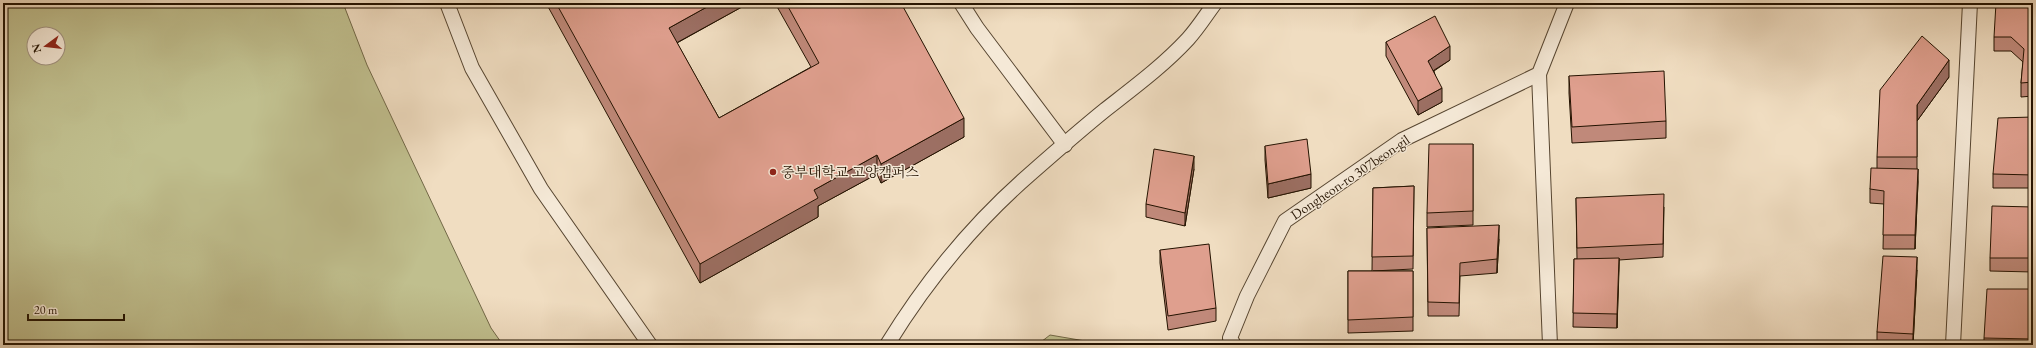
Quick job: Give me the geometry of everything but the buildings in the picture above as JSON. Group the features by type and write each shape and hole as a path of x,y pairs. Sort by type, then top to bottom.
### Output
{"lane":[{"path":"447,3 472,68 541,189 650,345"},
{"path":"961,3 977,28 1065,145"},
{"path":"888,345 905,317 959,246 1027,176 1145,79 1183,44 1216,3"},
{"path":"1550,345 1539,74 1567,3"},
{"path":"1952,345 1970,3"},
{"name":"Dongheon-ro 307beon-gil","path":"1234,345 1230,338 1247,296 1285,221 1402,140 1539,74"}],"shaded area":[{"path":"3,3 343,3 367,65 491,328 503,345 3,345"},
{"path":"1050,335 1091,342 1094,345 1037,345"}],"place":[{"name":"중부대학교 고양캠퍼스","path":"773,172"}]}
